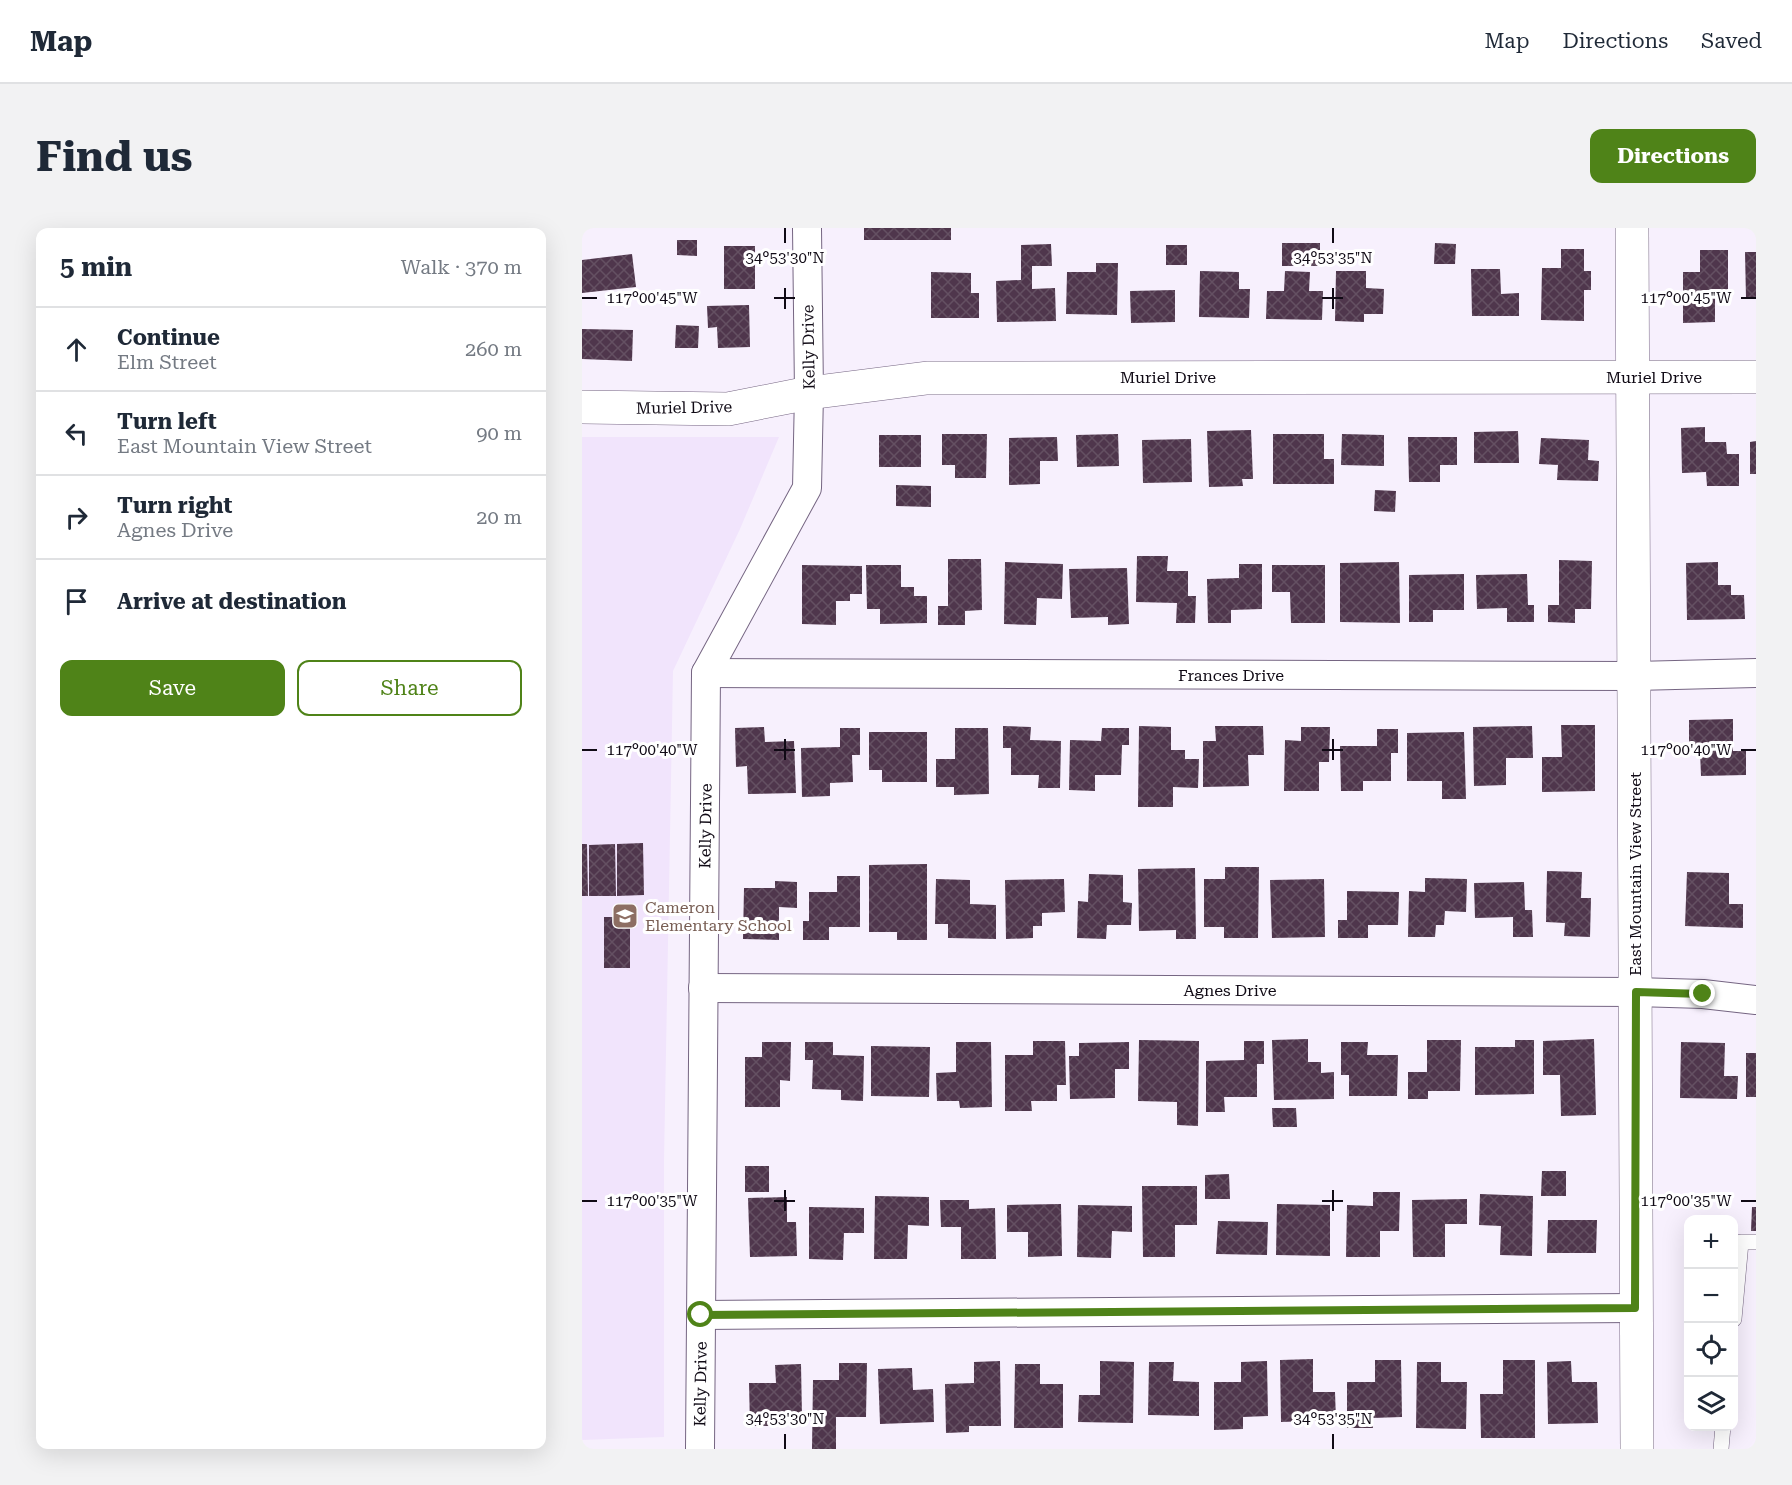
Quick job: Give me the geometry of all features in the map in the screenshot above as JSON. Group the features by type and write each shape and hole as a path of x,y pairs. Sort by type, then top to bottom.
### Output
{"main road":[{"name":"East Mountain View Street","path":"1632,228 1637,1449"},
{"name":"Muriel Drive","path":"582,407 728,409 809,393 927,378 1756,377"}],"street":[{"name":"Kelly Drive","path":"700,1449 706,673 807,488 809,393 807,228"},
{"name":"Frances Drive","path":"706,673 1635,676 1756,673"},
{"name":"Agnes Drive","path":"703,988 1636,992 1703,994 1756,1000"},
{"path":"701,1315 1635,1308"}],"lane":[{"path":"1738,1275 1741,1242 1756,1242"},
{"path":"1721,1449 1723,1431"}],"shaded area":[{"name":"Cameron Elementary School","path":"582,437 779,437 740,529 673,671 664,1161 664,1437 582,1440"}],"building":[{"path":"864,228 951,228 951,240 864,240"},
{"path":"677,240 697,240 697,256 677,255"},
{"path":"1282,243 1320,243 1320,266 1282,266"},
{"path":"1435,243 1456,244 1455,264 1434,264"},
{"path":"1051,244 1052,266 1032,266 1032,289 1055,288 1056,321 997,322 996,281 1021,280 1021,245"},
{"path":"1166,245 1187,245 1187,265 1166,265"},
{"path":"724,246 755,246 755,289 724,289"},
{"path":"1561,249 1584,249 1584,271 1591,271 1591,290 1584,290 1584,321 1541,320 1542,268 1561,268"},
{"path":"1700,250 1728,250 1728,296 1715,296 1715,322 1683,323 1683,272 1700,272"},
{"path":"1745,252 1756,252 1756,297 1746,298"},
{"path":"632,254 636,287 582,293 582,260"},
{"path":"1096,263 1118,263 1117,315 1066,314 1067,272 1096,272"},
{"path":"1471,269 1500,269 1501,294 1519,293 1519,316 1472,316"},
{"path":"1200,271 1239,272 1239,289 1250,289 1249,318 1199,317"},
{"path":"1285,271 1310,272 1309,291 1323,291 1322,320 1266,319 1267,291 1284,291"},
{"path":"1336,271 1366,271 1366,288 1384,289 1383,314 1364,314 1364,322 1335,321"},
{"path":"931,272 971,273 971,293 979,293 979,318 931,318"},
{"path":"1175,290 1175,322 1131,323 1130,291"},
{"path":"749,305 750,347 718,348 717,327 708,328 707,306"},
{"path":"676,325 699,326 698,348 675,348"},
{"path":"582,329 633,330 632,361 582,359"},
{"path":"1705,427 1705,442 1726,442 1727,454 1739,454 1739,486 1707,486 1706,472 1682,473 1681,428"},
{"path":"1251,430 1253,479 1242,479 1243,486 1209,487 1207,431"},
{"path":"1518,431 1519,463 1474,463 1474,432"},
{"path":"942,434 987,434 986,478 955,478 955,465 942,465"},
{"path":"1118,434 1119,466 1077,467 1076,435"},
{"path":"1273,434 1324,434 1324,459 1334,459 1334,484 1273,484"},
{"path":"1342,434 1384,435 1384,466 1341,465"},
{"path":"879,435 921,435 921,467 879,467"},
{"path":"1057,437 1058,461 1040,461 1040,484 1009,485 1009,438"},
{"path":"1408,437 1457,437 1457,465 1440,465 1440,482 1409,482"},
{"path":"1541,438 1589,440 1588,460 1599,461 1598,481 1557,480 1558,465 1539,464"},
{"path":"1191,439 1192,482 1143,483 1142,440"},
{"path":"1756,441 1756,474 1750,474 1750,442"},
{"path":"896,485 931,486 931,507 896,506"},
{"path":"1375,490 1396,491 1395,512 1374,511"},
{"path":"1137,556 1168,556 1167,571 1188,571 1188,596 1196,596 1195,623 1176,623 1177,603 1136,602"},
{"path":"948,559 981,559 982,610 965,611 965,625 938,625 938,606 948,606"},
{"path":"1559,560 1592,561 1591,609 1575,609 1575,623 1548,622 1548,605 1559,605"},
{"path":"1005,562 1063,564 1062,599 1037,598 1036,625 1004,624"},
{"path":"1399,562 1400,623 1340,622 1340,563"},
{"path":"1718,562 1718,585 1731,585 1731,595 1744,595 1745,619 1687,620 1686,563"},
{"path":"1239,564 1262,564 1262,609 1231,610 1231,623 1208,623 1207,579 1239,578"},
{"path":"802,565 862,566 862,594 850,594 850,601 836,601 836,625 802,624"},
{"path":"866,565 901,565 901,587 914,587 914,596 927,596 927,623 880,624 880,609 867,609"},
{"path":"1272,565 1325,565 1325,623 1291,623 1290,592 1272,592"},
{"path":"1127,568 1129,624 1108,625 1108,617 1071,618 1069,569"},
{"path":"1464,574 1464,610 1433,610 1433,622 1409,622 1409,575"},
{"path":"1527,574 1528,605 1534,605 1534,622 1507,622 1507,608 1477,609 1476,575"},
{"path":"1733,719 1733,751 1746,751 1746,775 1701,776 1700,751 1689,751 1689,720"},
{"path":"1561,725 1595,725 1595,791 1542,792 1542,757 1562,757"},
{"path":"1003,726 1031,727 1030,740 1061,741 1060,788 1038,788 1039,775 1011,775 1011,748 1003,748"},
{"path":"1139,726 1171,727 1171,750 1185,750 1185,759 1199,759 1198,788 1173,787 1173,807 1138,807"},
{"path":"1215,726 1263,726 1264,755 1248,755 1249,786 1203,787 1203,741 1216,741"},
{"path":"1532,726 1533,758 1506,758 1506,785 1474,786 1473,727"},
{"path":"764,727 765,742 794,741 796,793 748,794 747,766 736,767 735,728"},
{"path":"1301,727 1330,727 1329,762 1319,762 1319,791 1284,791 1285,740 1301,741"},
{"path":"840,728 860,728 860,755 852,755 853,782 830,783 830,796 802,797 801,748 840,747"},
{"path":"955,728 988,728 989,794 954,795 954,787 936,787 936,759 955,759"},
{"path":"1102,728 1129,728 1129,745 1122,745 1121,775 1095,775 1095,791 1069,790 1070,740 1101,741"},
{"path":"1377,729 1398,729 1398,753 1391,753 1391,781 1363,781 1363,791 1341,791 1340,746 1377,746"},
{"path":"869,732 927,732 927,782 882,782 882,770 869,770"},
{"path":"1464,732 1466,799 1442,799 1442,781 1407,781 1407,733"},
{"path":"643,843 644,895 617,896 617,844"},
{"path":"582,844 587,844 588,896 582,896"},
{"path":"615,844 616,896 589,896 589,845"},
{"path":"927,864 927,940 897,940 897,932 869,932 869,865"},
{"path":"1225,867 1259,867 1258,938 1224,938 1224,927 1204,927 1204,879 1225,879"},
{"path":"1195,868 1196,939 1176,939 1176,930 1139,931 1138,869"},
{"path":"1547,871 1582,872 1581,898 1591,898 1590,937 1564,936 1565,923 1546,922"},
{"path":"1687,872 1729,873 1729,904 1743,904 1743,928 1685,926"},
{"path":"1089,874 1123,875 1123,902 1132,903 1131,925 1107,925 1106,939 1077,938 1078,901 1088,902"},
{"path":"837,876 860,876 860,927 829,927 829,940 803,940 803,921 809,921 809,892 837,892"},
{"path":"1425,878 1467,879 1466,912 1445,911 1444,925 1436,925 1435,937 1408,937 1409,891 1425,892"},
{"path":"936,879 970,880 970,904 996,905 996,939 948,938 948,924 935,924"},
{"path":"1064,879 1065,912 1042,913 1042,926 1033,926 1033,938 1006,939 1005,880"},
{"path":"1324,879 1325,937 1272,938 1270,880"},
{"path":"775,881 797,882 797,908 779,907 779,940 743,939 744,888 775,888"},
{"path":"1524,882 1525,910 1532,910 1533,937 1513,937 1513,917 1475,918 1474,883"},
{"path":"1347,891 1399,892 1398,925 1368,925 1368,938 1338,938 1338,920 1347,920"},
{"path":"604,917 630,917 630,968 604,968"},
{"path":"1308,1039 1308,1062 1321,1062 1321,1073 1334,1072 1334,1099 1274,1100 1272,1040"},
{"path":"1594,1039 1596,1115 1561,1116 1560,1075 1543,1075 1543,1041"},
{"path":"1139,1040 1199,1041 1198,1126 1177,1125 1177,1102 1138,1101"},
{"path":"1427,1040 1461,1040 1460,1091 1428,1091 1428,1099 1408,1099 1408,1072 1427,1072"},
{"path":"1515,1040 1534,1040 1534,1094 1475,1095 1475,1047 1515,1047"},
{"path":"1033,1041 1065,1041 1066,1085 1057,1085 1057,1101 1031,1101 1032,1111 1005,1111 1005,1055 1033,1055"},
{"path":"1244,1041 1264,1041 1264,1064 1257,1064 1257,1097 1224,1097 1225,1112 1206,1112 1206,1061 1244,1060"},
{"path":"762,1042 791,1042 790,1081 780,1080 780,1107 745,1107 745,1057 762,1057"},
{"path":"805,1042 833,1042 833,1055 864,1056 863,1101 841,1100 841,1090 812,1089 813,1060 805,1060"},
{"path":"956,1042 991,1042 992,1107 960,1108 959,1101 937,1101 936,1073 956,1072"},
{"path":"1129,1042 1129,1069 1115,1069 1115,1098 1070,1099 1069,1056 1079,1056 1079,1043"},
{"path":"1341,1042 1368,1042 1367,1055 1398,1055 1397,1096 1349,1096 1349,1075 1341,1075"},
{"path":"1681,1042 1725,1043 1724,1076 1738,1076 1737,1099 1680,1098"},
{"path":"871,1046 930,1047 929,1097 871,1096"},
{"path":"1746,1053 1756,1053 1756,1097 1746,1097"},
{"path":"1272,1108 1296,1108 1297,1127 1273,1127"},
{"path":"745,1166 769,1166 769,1192 745,1192"},
{"path":"1542,1171 1566,1171 1566,1196 1541,1196"},
{"path":"1229,1174 1230,1199 1205,1199 1205,1175"},
{"path":"1142,1186 1197,1186 1197,1225 1175,1225 1175,1257 1143,1257"},
{"path":"1373,1192 1400,1192 1399,1231 1380,1231 1380,1257 1346,1257 1347,1205 1373,1206"},
{"path":"1480,1194 1533,1196 1532,1256 1500,1255 1501,1226 1479,1225"},
{"path":"875,1196 929,1197 929,1226 908,1225 907,1259 874,1259"},
{"path":"787,1197 787,1222 796,1222 797,1256 750,1257 748,1198"},
{"path":"1467,1199 1467,1224 1445,1224 1445,1257 1413,1257 1412,1200"},
{"path":"940,1200 969,1200 969,1209 995,1208 996,1259 961,1259 961,1227 941,1227"},
{"path":"1061,1204 1062,1256 1028,1257 1028,1232 1007,1232 1007,1205"},
{"path":"1277,1204 1330,1205 1330,1256 1276,1255"},
{"path":"1078,1205 1132,1206 1132,1232 1112,1231 1111,1258 1077,1257"},
{"path":"809,1207 864,1208 864,1233 844,1233 843,1260 809,1259"},
{"path":"1752,1207 1756,1207 1756,1231 1751,1231"},
{"path":"1548,1220 1597,1220 1596,1253 1547,1253"},
{"path":"1218,1221 1268,1222 1267,1255 1216,1254"},
{"path":"1313,1359 1313,1392 1335,1392 1336,1420 1281,1422 1280,1360"},
{"path":"1375,1360 1401,1360 1402,1417 1372,1418 1373,1428 1347,1428 1347,1382 1375,1382"},
{"path":"1503,1360 1535,1360 1535,1438 1481,1438 1480,1394 1503,1394"},
{"path":"1000,1361 1001,1426 969,1426 969,1432 946,1433 945,1384 974,1383 974,1362"},
{"path":"1100,1361 1134,1362 1133,1423 1078,1422 1079,1395 1100,1395"},
{"path":"1267,1361 1268,1416 1243,1417 1243,1429 1214,1430 1214,1382 1241,1382 1241,1362"},
{"path":"1571,1361 1572,1382 1597,1382 1598,1423 1548,1424 1547,1362"},
{"path":"1149,1362 1174,1362 1173,1381 1199,1382 1199,1416 1148,1415"},
{"path":"1417,1362 1441,1362 1441,1382 1467,1382 1466,1429 1416,1428"},
{"path":"839,1363 867,1363 866,1417 836,1417 836,1449 812,1449 813,1380 839,1380"},
{"path":"801,1364 802,1417 787,1417 787,1426 750,1426 749,1383 776,1383 775,1365"},
{"path":"1015,1364 1040,1364 1040,1384 1063,1384 1063,1428 1014,1428"},
{"path":"912,1368 913,1390 933,1389 934,1422 880,1424 878,1369"}],"place":[{"name":"Cameron Elementary School","path":"625,916"}],"route":[{"path":"701,1315 1635,1308 1636,992 1703,994"}]}
